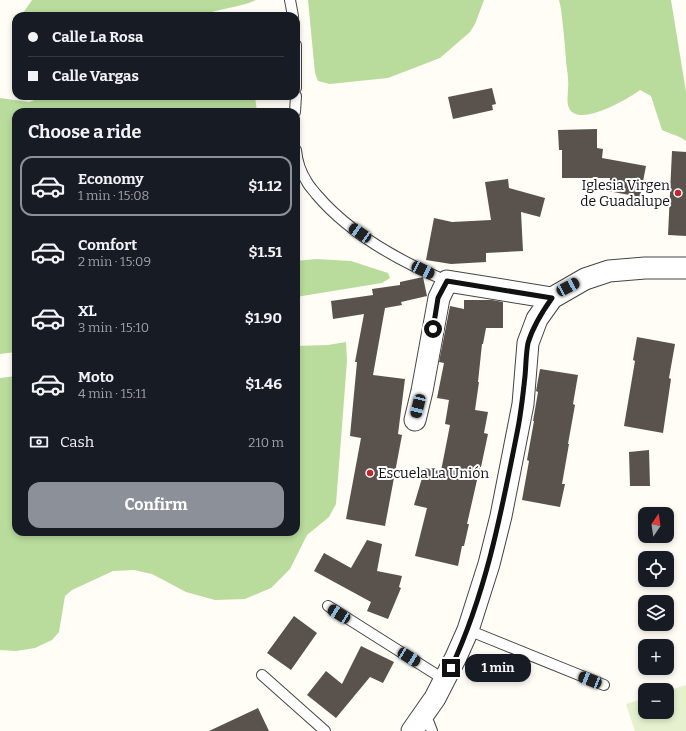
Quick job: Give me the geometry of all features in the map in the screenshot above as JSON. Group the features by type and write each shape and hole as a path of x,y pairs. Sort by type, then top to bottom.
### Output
{"street":[{"path":"412,731 428,722 468,630 489,564 501,516 523,404 528,343 537,319 552,298 585,279 610,271 645,268 686,268"},
{"path":"415,420 422,391 438,298 447,281 552,298"}],"lane":[{"path":"290,0 292,12"},
{"path":"300,167 307,182 325,204 351,226 415,267 447,281"},
{"path":"328,606 445,680"},
{"path":"468,630 604,685"},
{"path":"262,675 324,731"}],"green space":[{"path":"32,0 256,0 243,5 212,12 24,12"},
{"path":"308,0 484,0 475,24 470,32 440,58 388,78 330,84 318,81 315,73"},
{"path":"559,0 671,0 686,92 686,141 662,130 651,96 640,90 616,105 594,113 584,115 576,114 570,110 568,102 565,42"},
{"path":"0,98 29,102 35,100 256,100 256,108 12,108 12,352 0,354"},
{"path":"316,259 351,261 388,273 390,278 382,283 300,296 300,261"},
{"path":"346,342 347,361 336,504 329,517 307,535 290,569 271,588 245,599 215,600 186,592 152,574 134,570 113,571 72,590 65,596 59,632 52,640 35,648 16,651 0,650 0,378 12,376 12,536 300,536 300,346 328,345"},
{"path":"686,685 686,731 635,731 626,704 638,700 638,719 674,719 674,689"}],"building":[{"path":"492,88 496,104 492,105 493,110 453,119 448,97"},
{"path":"597,129 597,148 603,149 602,158 646,166 640,197 608,191 610,178 562,178 562,150 559,150 558,130"},
{"name":"Iglesia Virgen de Guadalupe","path":"672,151 686,152 686,236 668,235"},
{"path":"508,179 509,188 545,198 540,217 521,212 523,251 486,253 486,262 451,264 426,260 434,218 452,222 491,220 485,182"},
{"path":"423,277 427,296 401,302 402,305 385,308 373,375 405,379 398,434 402,435 385,526 346,519 361,438 350,436 357,362 355,362 364,314 333,319 331,301 373,295 372,289 400,285 400,282"},
{"path":"464,300 492,300 503,302 503,328 486,328 482,344 475,410 488,412 484,433 488,434 467,524 469,524 464,546 462,546 458,566 415,556 427,508 414,505 425,468 441,471 450,425 445,424 449,400 437,398 444,363 439,362 450,306 464,309"},
{"path":"637,337 675,344 669,378 671,379 663,433 624,426 635,361 633,360"},
{"path":"540,369 578,375 573,404 575,405 562,484 565,484 560,507 522,500 529,461 527,460 534,421 538,392 536,391"},
{"path":"649,450 650,486 630,486 629,452"},
{"path":"367,540 382,544 377,571 402,576 399,587 401,588 388,619 367,611 371,602 314,571 324,553 351,568"},
{"path":"294,616 317,633 291,670 267,653"},
{"path":"361,646 394,662 383,683 370,677 336,718 307,695 326,671 342,684"},
{"path":"258,708 269,731 209,731"}],"place":[{"name":"Iglesia Virgen de Guadalupe","path":"678,193"},
{"name":"Escuela La Unión","path":"370,473"}],"route":[{"path":"433,329 438,298 447,281 552,298 537,319 528,343 523,404 498,528 478,601 468,630 451,668"}]}
